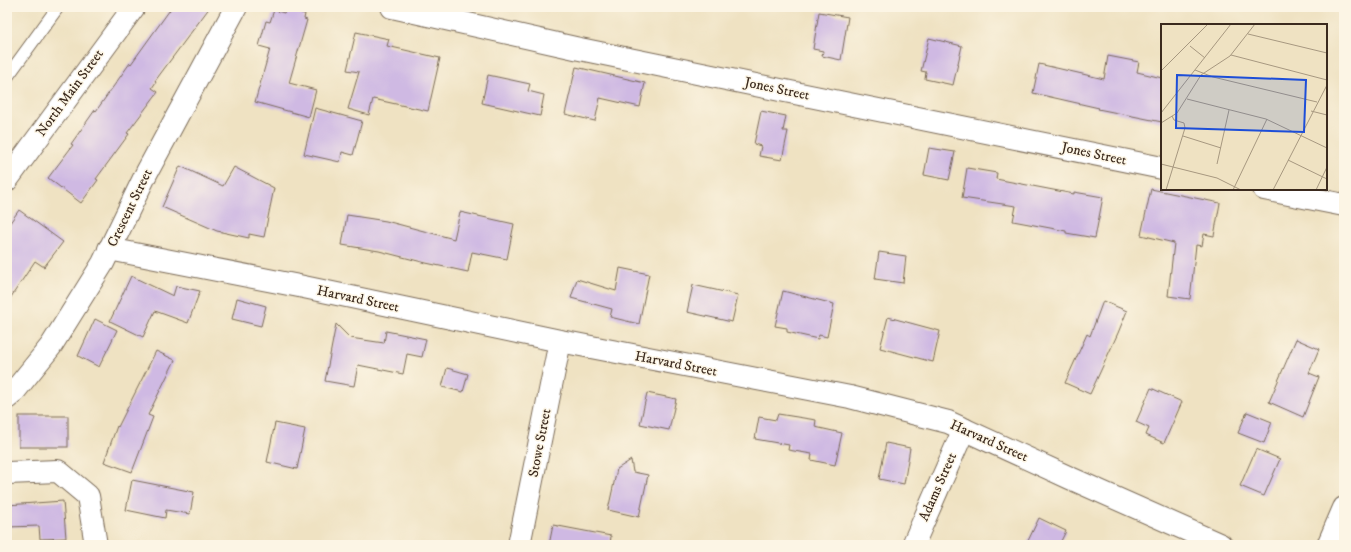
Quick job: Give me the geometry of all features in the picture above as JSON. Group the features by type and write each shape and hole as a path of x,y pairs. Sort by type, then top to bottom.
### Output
{"street":[{"name":"North Main Street","path":"7,180 134,7"},
{"name":"Crescent Street","path":"7,398 13,393 51,346 103,263 147,172 236,7"},
{"name":"Jones Street","path":"392,7 575,48 1161,168"},
{"path":"1269,190 1344,205"},
{"name":"Harvard Street","path":"109,249 299,286 560,341 850,397 948,422 1221,545"},
{"name":"Stowe Street","path":"519,545 560,341"},
{"name":"Adams Street","path":"913,545 964,429"},
{"path":"7,473 58,472 64,476 88,496 96,545"},
{"path":"1328,545 1344,508"}],"lane":[{"path":"7,76 58,7"}],"building":[{"path":"172,7 210,7 155,81 156,82 152,88 158,92 127,133 129,134 96,179 98,180 81,203 48,178 73,145 71,144 95,110 96,111"},
{"path":"286,9 305,14 304,19 307,20 289,83 316,90 309,117 255,102 270,49 259,46 266,21 270,22 274,10 284,13"},
{"path":"819,12 848,17 841,60 822,56 823,51 813,49"},
{"path":"356,32 389,39 387,46 440,58 428,111 373,99 369,115 348,109 359,72 347,70"},
{"path":"929,38 962,46 953,85 925,79 926,72 921,71"},
{"path":"1108,56 1139,62 1137,72 1161,78 1161,122 1098,109 1099,108 1033,93 1039,64 1104,79"},
{"path":"576,67 645,83 640,107 600,98 595,121 565,114"},
{"path":"488,75 530,84 528,91 544,95 540,116 482,103"},
{"path":"315,108 362,121 353,155 342,152 340,162 304,154"},
{"path":"761,111 786,116 783,131 788,131 782,160 759,156 761,146 754,144"},
{"path":"929,148 955,152 949,180 924,175"},
{"path":"180,166 223,186 234,167 274,188 264,237 249,234 249,238 217,231 162,207"},
{"path":"967,168 997,173 996,179 1074,194 1074,192 1103,197 1095,238 1013,221 1016,206 962,198"},
{"path":"1151,189 1220,203 1214,236 1204,234 1202,246 1196,245 1190,299 1168,296 1174,243 1141,235"},
{"path":"19,210 63,242 44,267 35,261 7,303 7,227"},
{"path":"460,212 514,224 507,259 472,252 468,272 379,251 342,245 347,215 386,221 454,239"},
{"path":"879,252 906,256 903,283 875,279"},
{"path":"620,268 649,274 639,324 610,317 612,309 571,298 577,279 616,291"},
{"path":"131,276 173,296 176,286 200,291 188,323 155,311 143,337 110,321"},
{"path":"693,285 738,295 732,322 687,312"},
{"path":"783,291 834,304 827,337 819,335 818,339 787,332 787,328 775,326"},
{"path":"237,298 266,306 261,326 232,319"},
{"path":"1103,301 1127,311 1090,394 1065,383 1087,334 1090,336"},
{"path":"888,317 940,331 933,362 880,348"},
{"path":"95,319 117,330 99,367 78,356"},
{"path":"336,324 350,338 384,343 386,331 426,339 422,357 407,354 403,374 358,365 354,386 325,381"},
{"path":"1296,339 1319,349 1309,373 1319,377 1303,417 1269,402"},
{"path":"156,351 175,360 148,415 153,417 132,472 104,462 117,426 118,427"},
{"path":"447,368 468,374 463,392 442,387"},
{"path":"1151,388 1182,402 1164,443 1146,435 1149,428 1136,422"},
{"path":"647,393 676,399 669,430 640,424"},
{"path":"1247,412 1272,422 1264,443 1238,433"},
{"path":"778,414 816,420 815,427 842,433 835,465 811,460 812,454 788,450 789,445 755,439 759,417 776,420"},
{"path":"19,416 68,416 68,447 19,447"},
{"path":"275,423 305,429 297,469 267,462"},
{"path":"886,443 910,448 904,484 879,479"},
{"path":"1256,449 1280,459 1264,496 1240,486"},
{"path":"631,460 633,472 648,475 639,517 608,510 617,469"},
{"path":"132,480 194,492 190,514 166,510 165,518 126,510"},
{"path":"63,501 66,538 40,539 39,526 7,527 7,505"},
{"path":"1039,518 1066,531 1059,545 1026,545"},
{"path":"553,525 611,536 610,545 549,545"}]}
